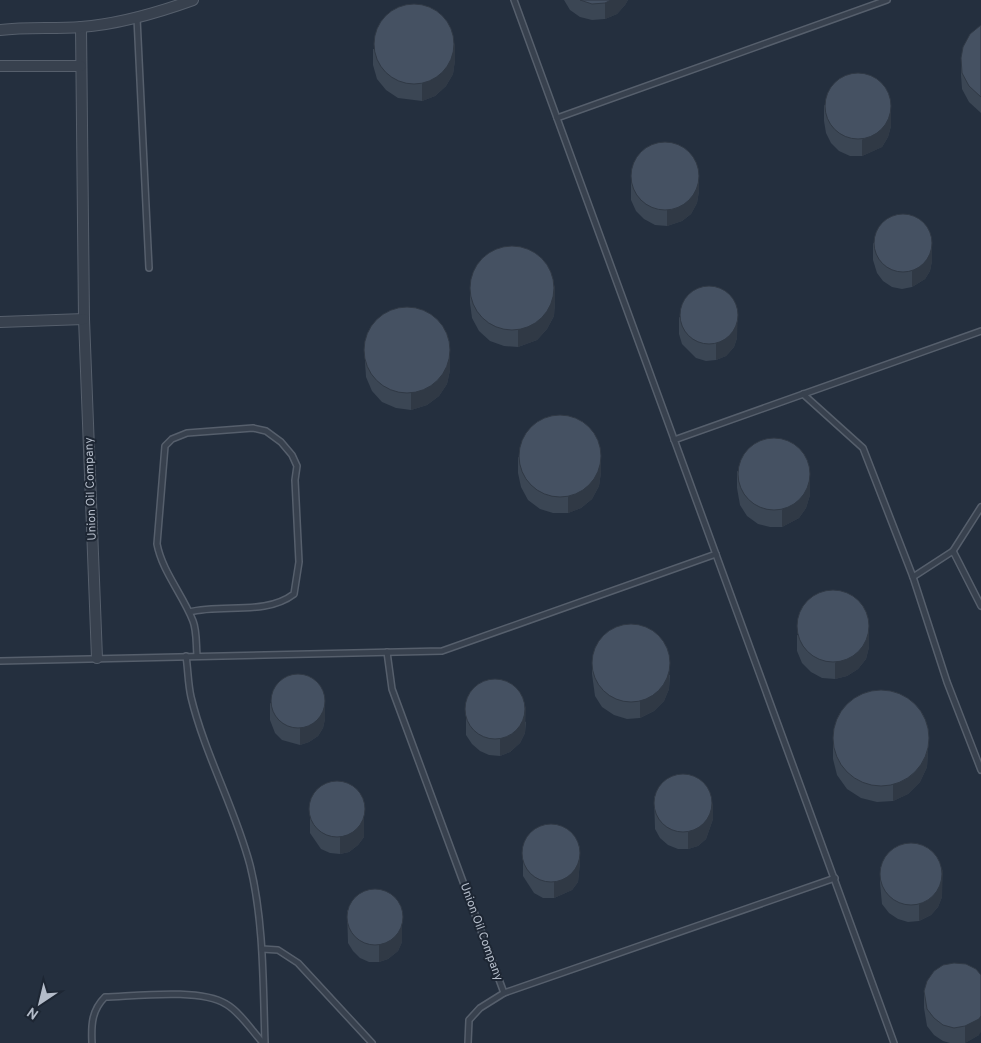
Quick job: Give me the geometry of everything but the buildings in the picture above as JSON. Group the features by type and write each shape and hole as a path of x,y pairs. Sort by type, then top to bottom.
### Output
{"street":[{"path":"0,30 25,27 81,27 137,18 193,0"},
{"name":"Union Oil Company","path":"81,27 84,319 97,658"},
{"path":"0,66 81,66"},
{"path":"0,322 84,319"}],"lane":[{"path":"514,0 894,1043"},
{"path":"557,118 887,0"},
{"path":"137,18 149,268"},
{"path":"674,440 981,330"},
{"path":"803,394 863,448 913,577 946,682 981,770"},
{"path":"189,612 215,607 264,606 282,603 294,594 299,562 295,480 297,466 292,455 281,442 266,431 253,428 187,433 172,439 164,446 157,544 158,554 194,623 197,655"},
{"path":"953,551 981,508"},
{"path":"913,577 953,551 981,513"},
{"path":"953,551 981,606"},
{"path":"0,661 197,655 442,651 716,554"},
{"name":"Union Oil Company","path":"387,652 392,689 504,993 835,878"},
{"path":"186,656 191,695 197,719 236,818 250,867 262,949 264,1043"},
{"path":"262,949 278,950 298,963 372,1043"},
{"path":"468,1043 469,1020 480,1008 504,993"},
{"path":"92,1043 91,1028 95,1007 105,997 187,995 210,996 228,1005 264,1043"}]}
